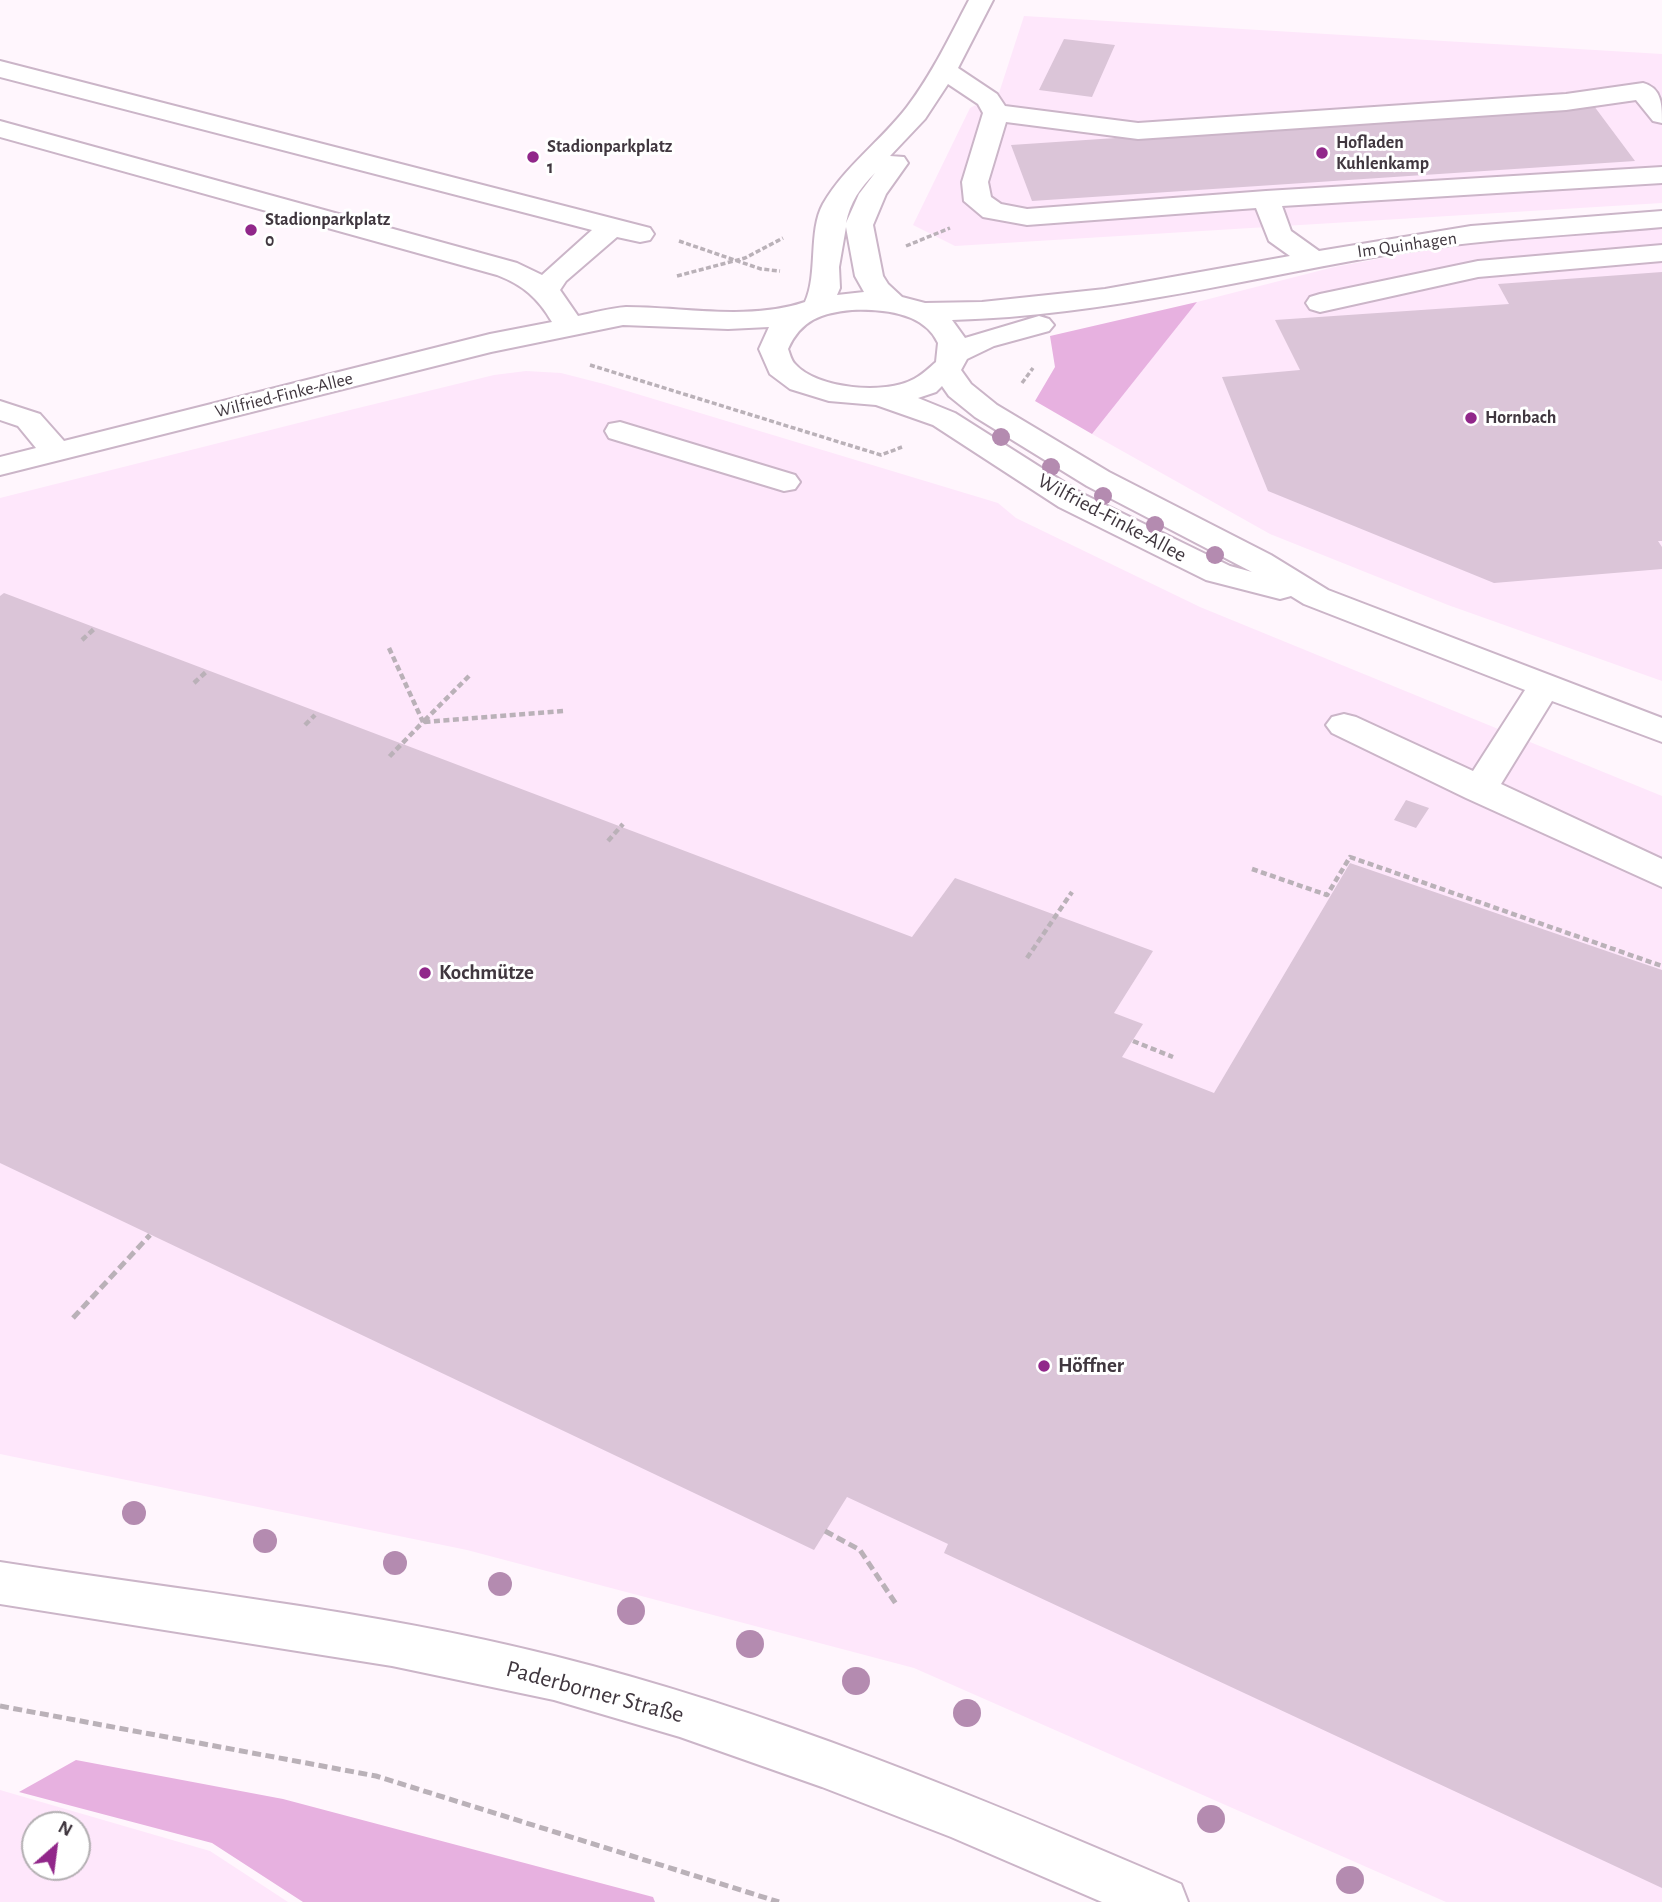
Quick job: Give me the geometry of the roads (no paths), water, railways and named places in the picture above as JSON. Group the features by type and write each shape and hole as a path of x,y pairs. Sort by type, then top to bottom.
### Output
{"street":[{"path":"881,397 843,396 812,388 785,372 775,354 775,343 780,332 807,313 826,288 825,267 835,207 850,183 916,113 944,70 981,0"},
{"path":"0,69 640,234"},
{"path":"944,70 988,99 996,113 975,182 978,201 993,211 1027,217 1266,199 1662,175"},
{"path":"996,113 1138,131 1566,102 1643,91 1662,115"},
{"path":"907,308 876,289 869,276 859,225 873,194 907,146 916,113"},
{"path":"0,129 507,269 526,276 546,290 570,328"},
{"path":"1266,199 1279,235 1313,260"},
{"name":"Im Quinhagen","path":"807,313 854,301 907,308 1006,311 1154,291 1413,242 1662,219"},
{"path":"546,290 556,275 612,228"},
{"path":"1320,303 1478,269 1662,253"},
{"name":"Im Quinhagen","path":"881,397 917,389 949,362 994,337 1105,310 1154,291"},
{"name":"Wilfried-Finke-Allee","path":"907,308 944,327 953,342 949,362 960,390 986,411 1098,480 1259,562 1316,597"},
{"name":"Wilfried-Finke-Allee","path":"0,466 490,343 623,316 728,320 807,313"},
{"name":"Wilfried-Finke-Allee","path":"570,328 616,335 722,339 775,354"},
{"name":"Wilfried-Finke-Allee","path":"881,397 911,405 944,419 1070,500 1218,573 1316,597 1662,731"},
{"path":"0,410 29,419 57,452"},
{"path":"620,431 784,482"},
{"path":"1479,790 1544,687"},
{"path":"1344,725 1662,874"},
{"name":"Paderborner Straße","path":"0,1583 378,1641 524,1671 670,1710 851,1774 1069,1861 1162,1902"}],"place":[{"name":"Hofladen Kuhlenkamp","path":"1322,153"},
{"name":"Stadionparkplatz 1","path":"533,157"},
{"name":"Stadionparkplatz 0","path":"251,230"},
{"name":"Hornbach","path":"1471,418"},
{"name":"Kochmütze","path":"425,973"},
{"name":"Höffner","path":"1044,1366"}]}
